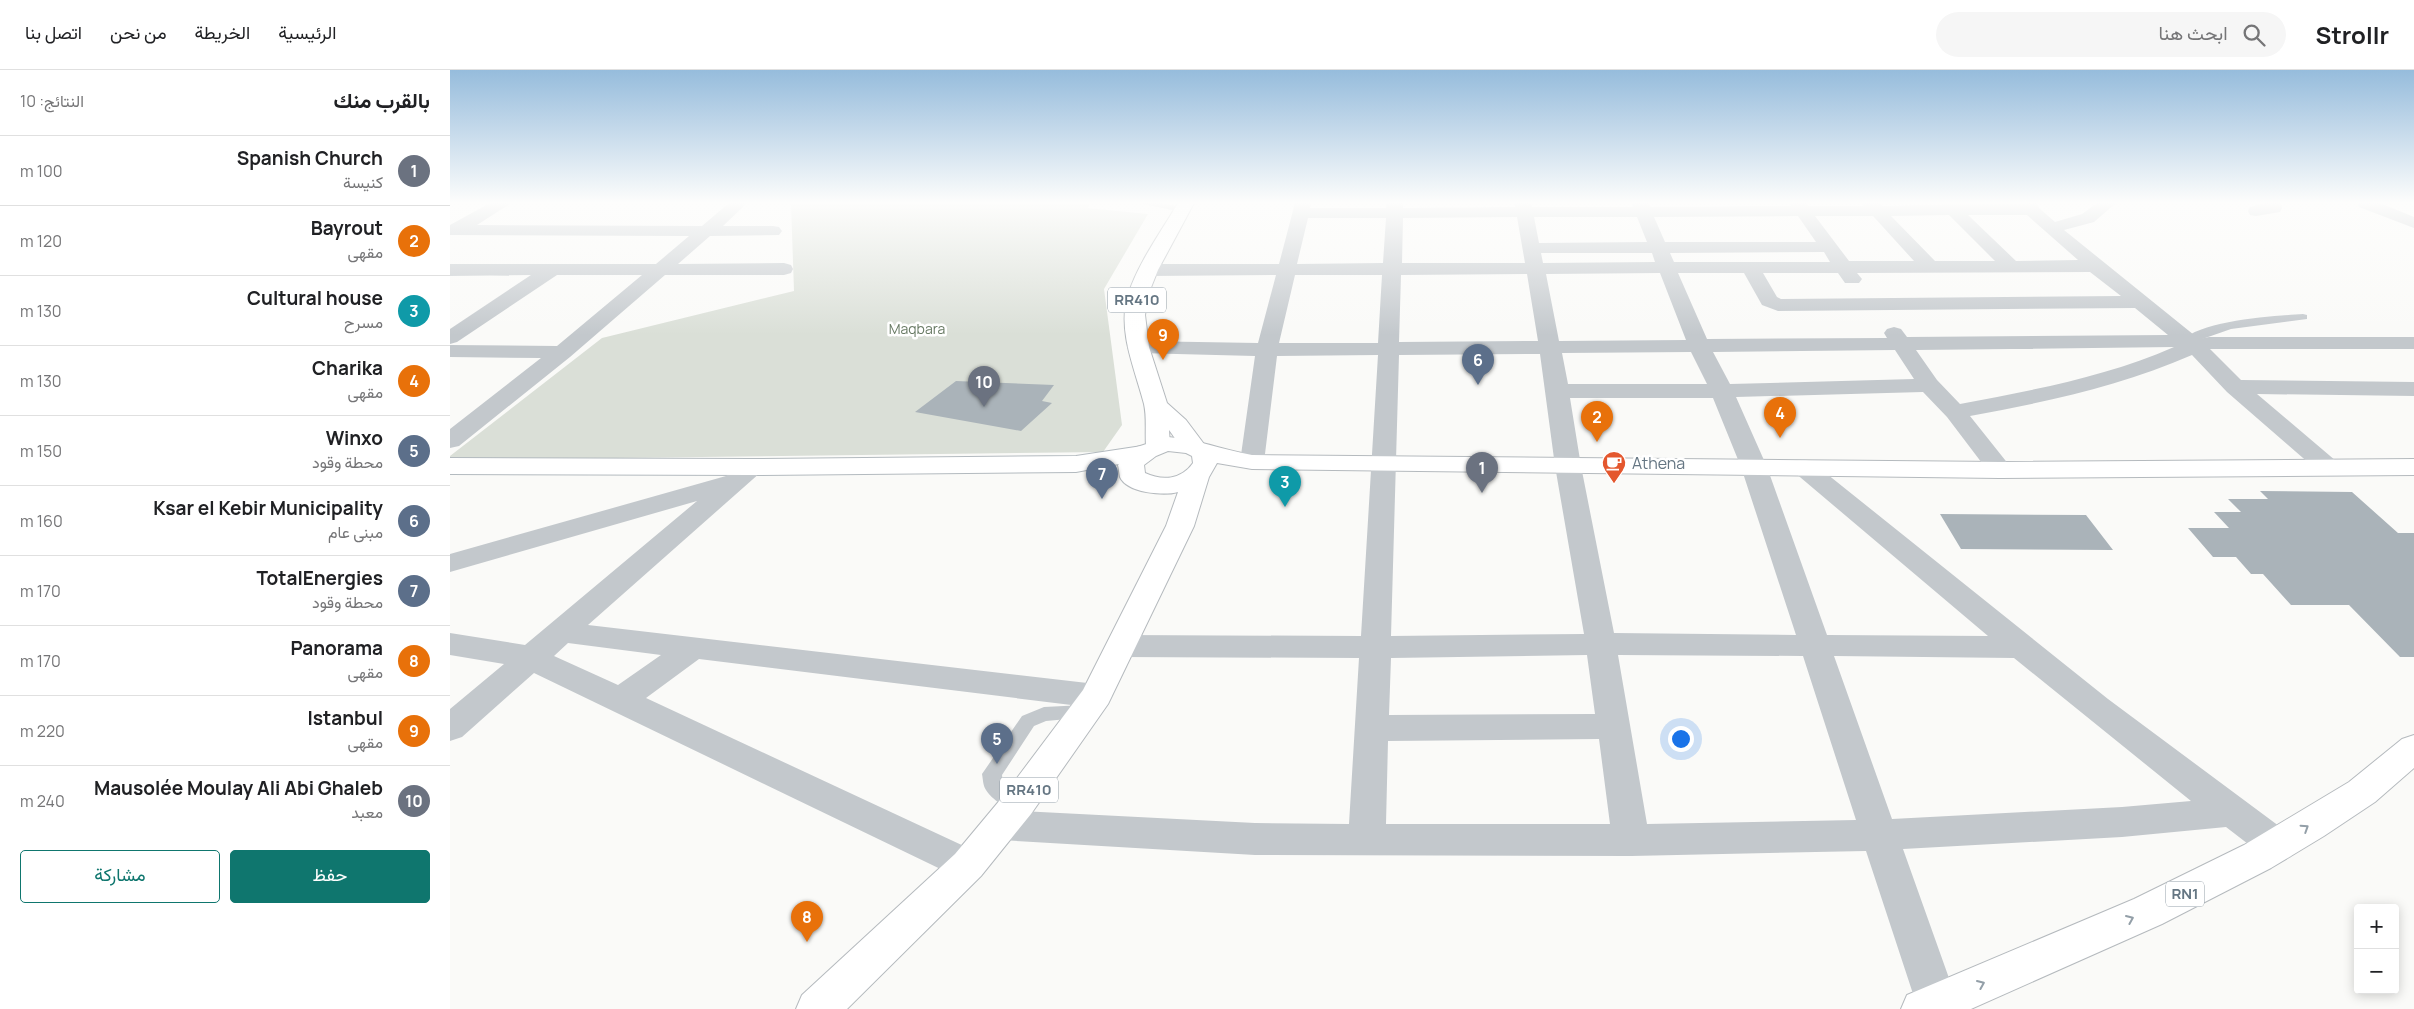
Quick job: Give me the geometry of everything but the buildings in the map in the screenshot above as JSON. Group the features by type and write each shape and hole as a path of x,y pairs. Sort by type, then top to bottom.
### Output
{"main road":[{"name":"RR410","path":"1133,477 1131,465 1150,449 1156,406 1138,347 1135,315 1138,295 1162,247"},
{"path":"1156,406 1178,425 1199,462"},
{"path":"450,466 744,474 1076,464 1178,444 1199,462 2000,470 2327,466 2414,467"},
{"name":"RR410","path":"818,1009 968,865 1009,815 1090,704 1122,646 1180,526 1199,462"},
{"path":"1076,464 1133,477 1144,484 1161,486 1180,484 1199,462"},
{"path":"1161,486 1172,505 1180,526"},
{"name":"RN1","path":"1932,1007 2168,903 2278,846 2363,791 2414,748"}],"street":[{"path":"450,441 562,352 688,247"},
{"path":"1252,462 1267,350 1291,247"},
{"path":"1366,839 1390,348 1393,247"},
{"path":"1149,270 1392,270 1477,247"},
{"path":"1534,247 1549,346 1558,391 1568,466 1601,644 1632,840"},
{"path":"1606,247 1662,258 1751,269 2095,266"},
{"path":"1657,247 1699,346 1722,391 1754,467 1881,835 1932,1007"},
{"path":"1662,258 1828,247 1903,345 1929,385 1955,412 2000,470"},
{"path":"1910,247 1930,268"},
{"path":"1991,247 2012,267"},
{"path":"2074,247 2191,344 2236,387 2327,466"},
{"path":"450,270 784,269"},
{"path":"1751,269 1769,301 1778,305 1873,306 2140,302"},
{"path":"450,283 472,270"},
{"path":"450,338 552,270"},
{"path":"1138,347 1267,350 1549,346 2414,343"},
{"path":"1955,412 2049,393 2109,377 2191,344"},
{"path":"450,351 562,352"},
{"path":"1558,391 1722,391 1929,385"},
{"path":"2236,387 2414,389"},
{"path":"1803,467 2021,648 2231,812 2278,846"},
{"path":"450,563 744,474"},
{"path":"450,728 529,657 744,474"},
{"path":"559,632 693,648 1090,704"},
{"path":"450,644 529,657 968,865"},
{"path":"1122,646 1374,647 1601,644 1817,648 2021,648"},
{"path":"620,700 693,648"},
{"path":"1371,728 1614,726"},
{"path":"1009,815 1255,839 1632,840 1881,835 2122,822 2231,812"}],"lane":[{"path":"2191,344 2208,330 2239,323 2303,317"}],"green space":[{"name":"Maqbara","path":"792,247 1129,247 1104,289 1122,425 1103,452 450,460 450,456 602,338 794,291"}],"place":[{"name":"Istanbul","path":"1163,360"},
{"name":"Ksar el Kebir Municipality","path":"1478,385"},
{"name":"Mausolée Moulay Ali Abi Ghaleb","path":"984,407"},
{"name":"Charika","path":"1780,438"},
{"name":"Bayrout","path":"1597,442"},
{"name":"Athena","path":"1614,484"},
{"name":"Spanish Church","path":"1482,493"},
{"name":"TotalEnergies","path":"1102,499"},
{"name":"Cultural house","path":"1285,507"},
{"name":"Winxo","path":"997,764"},
{"name":"Panorama","path":"807,942"}]}
